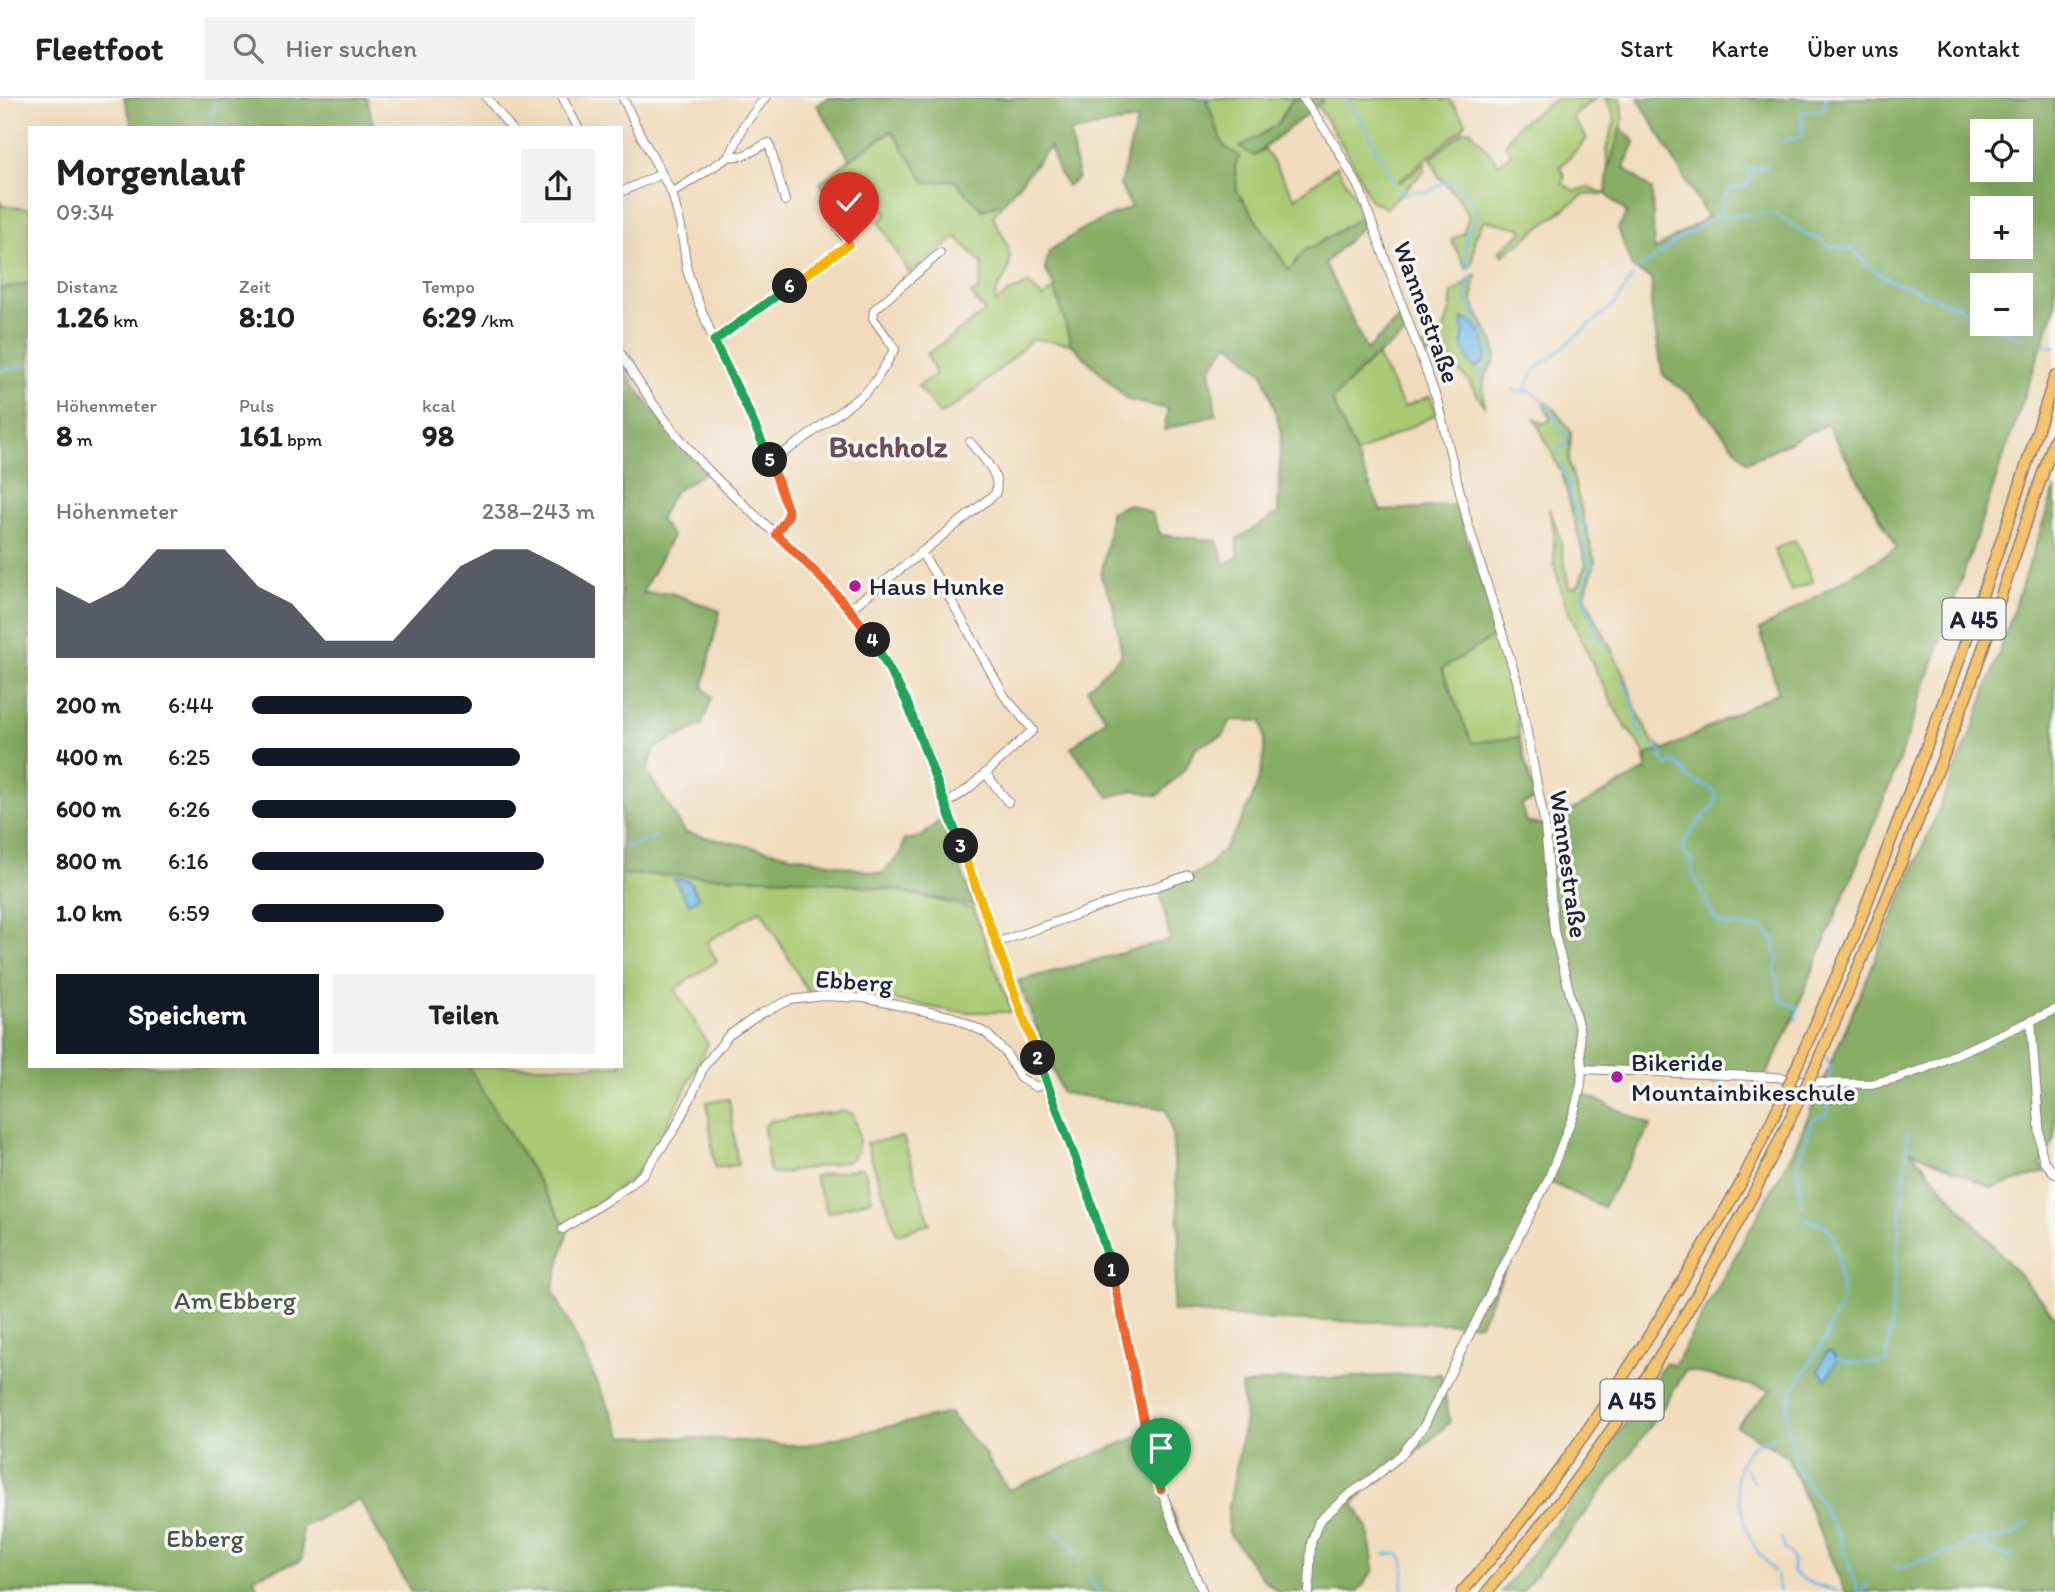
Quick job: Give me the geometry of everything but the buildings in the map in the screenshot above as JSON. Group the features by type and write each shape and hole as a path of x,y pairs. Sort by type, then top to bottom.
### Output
{"highway":[{"name":"A 45","path":"1462,1592 1523,1519 1597,1418 1669,1306 1740,1185 1786,1091 1854,934 1955,672 2055,376"},
{"name":"A 45","path":"1487,1592 1582,1472 1621,1416 1691,1305 1754,1193 1816,1063 1870,940 1967,692 2055,438"}],"street":[{"path":"487,98 509,126"},
{"path":"563,98 577,126"},
{"path":"623,98 672,193 681,226 690,280 714,341 747,408 788,510 788,516 776,534"},
{"path":"730,156 744,125 765,98"},
{"name":"Wannestraße","path":"1303,98 1338,149 1360,190 1437,400 1468,524 1517,681 1545,825 1554,930 1579,1029 1582,1069 1574,1113 1548,1180 1494,1283 1446,1384 1424,1426 1401,1455 1346,1496 1319,1521 1311,1543 1309,1592"},
{"path":"672,193 730,156 750,154 769,143 785,201"},
{"path":"623,191 661,174"},
{"path":"714,341 849,244 837,226"},
{"path":"770,462 856,401 875,383 895,349 873,318 874,310 940,253"},
{"path":"623,357 649,399 693,454 806,561 850,609 880,651 906,700 1088,1193 1108,1254 1124,1318 1143,1418 1161,1490 1173,1525 1203,1592"},
{"path":"850,609 995,494 996,479 970,442"},
{"path":"920,552 947,593 1005,697 1033,730 986,774 946,804"},
{"path":"986,774 1008,802"},
{"path":"996,943 1189,875"},
{"name":"Ebberg","path":"563,1229 629,1186 644,1173 678,1123 704,1066 729,1035 762,1013 790,1000 824,996 864,998 953,1017 986,1033 998,1044 1024,1082 1036,1087 1047,1083"},
{"path":"1582,1069 1870,1084 1923,1069 2055,1010"},
{"path":"2031,1021 2041,1150 2044,1161 2055,1174"}],"green space":[{"path":"124,98 367,98 374,126 132,126"},
{"path":"828,98 1206,98 1223,145 1239,156 1235,166 1237,191 1289,270 1305,250 1361,217 1364,225 1325,263 1367,350 1399,318 1406,334 1371,360 1332,400 1381,511 1456,505 1498,634 1442,669 1472,743 1519,737 1535,799 1521,805 1526,822 1545,825 1646,770 1648,754 1665,750 1778,692 1760,630 1897,548 1827,424 1747,462 1691,396 1663,375 1651,306 1652,279 1632,268 1618,228 1627,213 1606,194 1608,171 1621,128 1635,142 1624,168 1652,190 1654,250 1707,217 1638,98 2055,98 2055,307 1896,770 1784,1040 1765,1076 1582,1069 1580,1085 1586,1095 1651,1125 1603,1207 1547,1181 1480,1324 1275,1320 1172,1311 1180,1241 1172,1132 1166,1109 1062,1093 1018,981 1170,940 1160,890 1200,871 1223,848 1244,816 1262,763 1262,721 1231,720 1223,736 1196,747 1185,769 1158,796 1134,790 1109,797 1071,748 1106,719 1087,689 1122,655 1112,600 1101,577 1110,512 1129,504 1151,513 1161,535 1217,541 1225,564 1238,557 1237,539 1278,513 1281,430 1263,373 1229,343 1210,368 1216,414 1164,430 1168,409 1128,400 1071,344 1055,288 1045,269 1049,251 1086,227 1131,207 1120,185 1137,120 1070,133 1078,178 1067,186 1050,147 1004,202 982,210 954,180 926,183 892,131 850,159 817,105"},
{"path":"1206,98 1293,98 1277,125 1241,147 1254,156 1265,149 1295,198 1337,166 1354,196 1361,217 1305,250 1289,270 1237,191 1235,166 1223,145"},
{"path":"1293,98 1320,98 1322,102 1254,156 1240,147 1277,125"},
{"path":"1320,98 1448,98 1466,122 1463,128 1399,181 1425,163 1425,170 1386,208 1370,200 1354,164 1318,106 1322,102"},
{"path":"1558,98 1596,98 1572,117 1587,139 1560,167 1565,177 1562,183 1575,191 1588,187 1606,194 1583,195 1502,256 1500,251 1523,231 1484,220 1475,237 1472,264 1467,269 1451,240 1463,233 1469,217 1458,197 1439,177 1431,158 1464,131 1471,130 1499,164 1511,154 1505,144 1518,125"},
{"path":"1604,98 1620,98 1623,106 1620,134 1608,171 1606,150 1615,120 1608,101"},
{"path":"892,131 926,183 954,180 983,210 1004,202 993,216 1007,244 1010,266 997,290 995,303 1011,291 1029,284 1043,298 1055,288 1071,344 1032,339 976,389 940,415 918,386 936,374 927,354 985,312 971,294 979,290 983,265 957,237 909,273 879,222 887,214 869,191 838,211 820,183"},
{"path":"0,198 2,206 28,209 28,283 0,289"},
{"path":"1476,275 1472,299 1494,343 1496,360 1484,381 1484,406 1468,380 1444,351 1433,347 1427,357 1423,347 1430,339 1443,332 1452,293"},
{"name":"Am Ebberg","path":"28,283 28,1068 469,1068 568,1230 553,1290 623,1436 718,1439 801,1446 949,1413 981,1449 1009,1490 1144,1434 1202,1592 471,1592 468,1589 460,1592 411,1592 359,1499 302,1527 302,1560 254,1577 258,1592 0,1592 0,289"},
{"path":"1377,356 1404,407 1430,396 1437,414 1356,454 1332,400"},
{"path":"623,369 704,473 674,492 659,519 672,536 642,593 671,593 720,611 703,687 712,697 702,725 655,748 647,772 686,833 882,874 901,853 904,840 921,837 941,819 975,906 889,889 797,879 623,874"},
{"path":"1541,399 1556,411 1571,432 1569,462 1595,562 1585,594 1588,603 1626,679 1635,707 1653,742 1665,750 1648,754 1647,770 1644,753 1618,714 1566,606 1554,565 1554,533 1549,509 1559,533 1569,588 1579,585 1586,564 1562,474 1534,417 1543,424 1551,419"},
{"path":"2055,488 2055,1139 2041,1165 2047,1172 1992,1188 1910,1150 2055,1316 2055,1592 1845,1592 1787,1456 1736,1426 1771,1390 1686,1370 1629,1455 1522,1592 1501,1592 1570,1505 1666,1362 1674,1366 1793,1152 1974,726"},
{"path":"1795,540 1813,582 1791,591 1774,549"},
{"path":"1498,634 1517,711 1519,737 1472,743 1442,669"},
{"path":"623,874 797,879 894,890 973,909 1012,1012 956,1012 869,995 809,994 761,910 707,942 717,961 675,989 708,1044 656,1147 630,1181 565,1225 468,1068 623,1068"},
{"path":"729,1099 738,1165 715,1168 707,1102"},
{"path":"845,1111 853,1114 859,1139 857,1151 849,1161 772,1173 769,1169 764,1127 769,1121"},
{"path":"903,1137 930,1224 897,1234 866,1143"},
{"path":"861,1168 865,1171 872,1199 828,1213 814,1176"},
{"path":"1441,1374 1450,1422 1401,1467 1365,1490 1354,1504 1368,1528 1374,1570 1358,1592 1279,1592 1263,1579 1229,1533 1228,1511 1245,1419 1241,1386 1277,1380"}],"water":[{"path":"1463,318 1482,335 1486,348 1485,361 1476,368 1472,366 1463,347"},
{"path":"674,879 688,880 699,898 689,904"},
{"path":"1826,1352 1831,1352 1837,1359 1827,1379 1818,1371"}],"waterway":[{"path":"1347,98 1362,119 1362,124 1375,143 1376,151 1395,182"},
{"path":"1781,142 1801,136 1802,113 1825,108 1826,98"},
{"path":"211,126 215,103"},
{"path":"1720,217 1724,197 1729,189 1746,186 1750,181 1749,169 1765,168 1767,164"},
{"path":"1400,189 1404,194 1416,190 1427,193 1451,182 1464,193 1476,213 1466,237 1467,267"},
{"path":"1761,213 1775,213 1808,236 1820,239 1825,245 1855,251 1866,265 1893,282 1961,306 1970,320"},
{"path":"1659,255 1683,235 1693,232 1712,218 1751,214"},
{"path":"1637,269 1654,259"},
{"path":"1472,276 1466,299 1474,309 1476,322 1487,336 1493,359 1487,368 1480,372 1482,378"},
{"path":"1524,392 1534,371 1616,303 1632,277"},
{"path":"2018,336 2024,338"},
{"path":"2041,344 2055,347"},
{"path":"0,371 28,364"},
{"path":"1513,390 1530,391 1552,412 1559,428 1566,435 1568,444 1559,448 1560,457"},
{"path":"1562,463 1575,510 1584,524 1583,542 1587,558 1593,563 1582,591 1598,636 1608,650"},
{"path":"623,629 627,627"},
{"path":"1623,678 1638,716 1637,727 1645,740"},
{"path":"1649,745 1660,749 1663,753 1661,759 1666,765 1672,761 1680,766 1688,778 1711,789 1716,795 1715,804 1690,833 1682,848 1684,854 1691,858 1692,872 1715,919 1728,926 1742,925 1752,929 1761,927 1776,942 1774,949 1779,959 1774,971 1781,1001 1799,1008 1796,1020"},
{"path":"623,846 631,846 656,837"},
{"path":"1823,1054 1829,1061 1830,1080"},
{"path":"1802,1206 1797,1167 1812,1121 1824,1116 1828,1111 1829,1087"},
{"path":"1837,1359 1855,1364 1887,1363 1908,1133"},
{"path":"1807,1218 1825,1225 1833,1234 1842,1286 1840,1308 1828,1328 1826,1338 1791,1396 1787,1407 1788,1431 1794,1450 1795,1466 1839,1536 1858,1592"},
{"path":"1774,1438 1749,1449 1739,1466 1736,1481 1747,1532 1758,1553 1774,1572"},
{"path":"1745,1467 1754,1483"},
{"path":"1896,1567 1905,1567 1921,1560 1931,1560 1948,1551 1957,1551 1967,1541 2009,1535 2023,1528 2028,1522"},
{"path":"1054,1530 1070,1543 1080,1561"},
{"path":"1781,1538 1793,1560 1792,1572 1808,1582 1839,1592"},
{"path":"1981,1540 1994,1554 2012,1557"},
{"path":"1385,1554 1398,1554 1402,1559 1405,1568 1404,1592"},
{"path":"1776,1576 1780,1592"},
{"path":"1088,1578 1099,1592"},
{"path":"1862,1592 1867,1583"}],"place":[{"name":"Haus Hunke","path":"855,586"},
{"name":"Bikeride Mountainbikeschule","path":"1617,1077"}],"district":[{"name":"Buchholz","path":"888,446"}],"route":[{"path":"849,244 714,341 760,435 788,510 783,526 776,534 820,575 871,637 906,700 926,750 1108,1254 1161,1490"}]}
